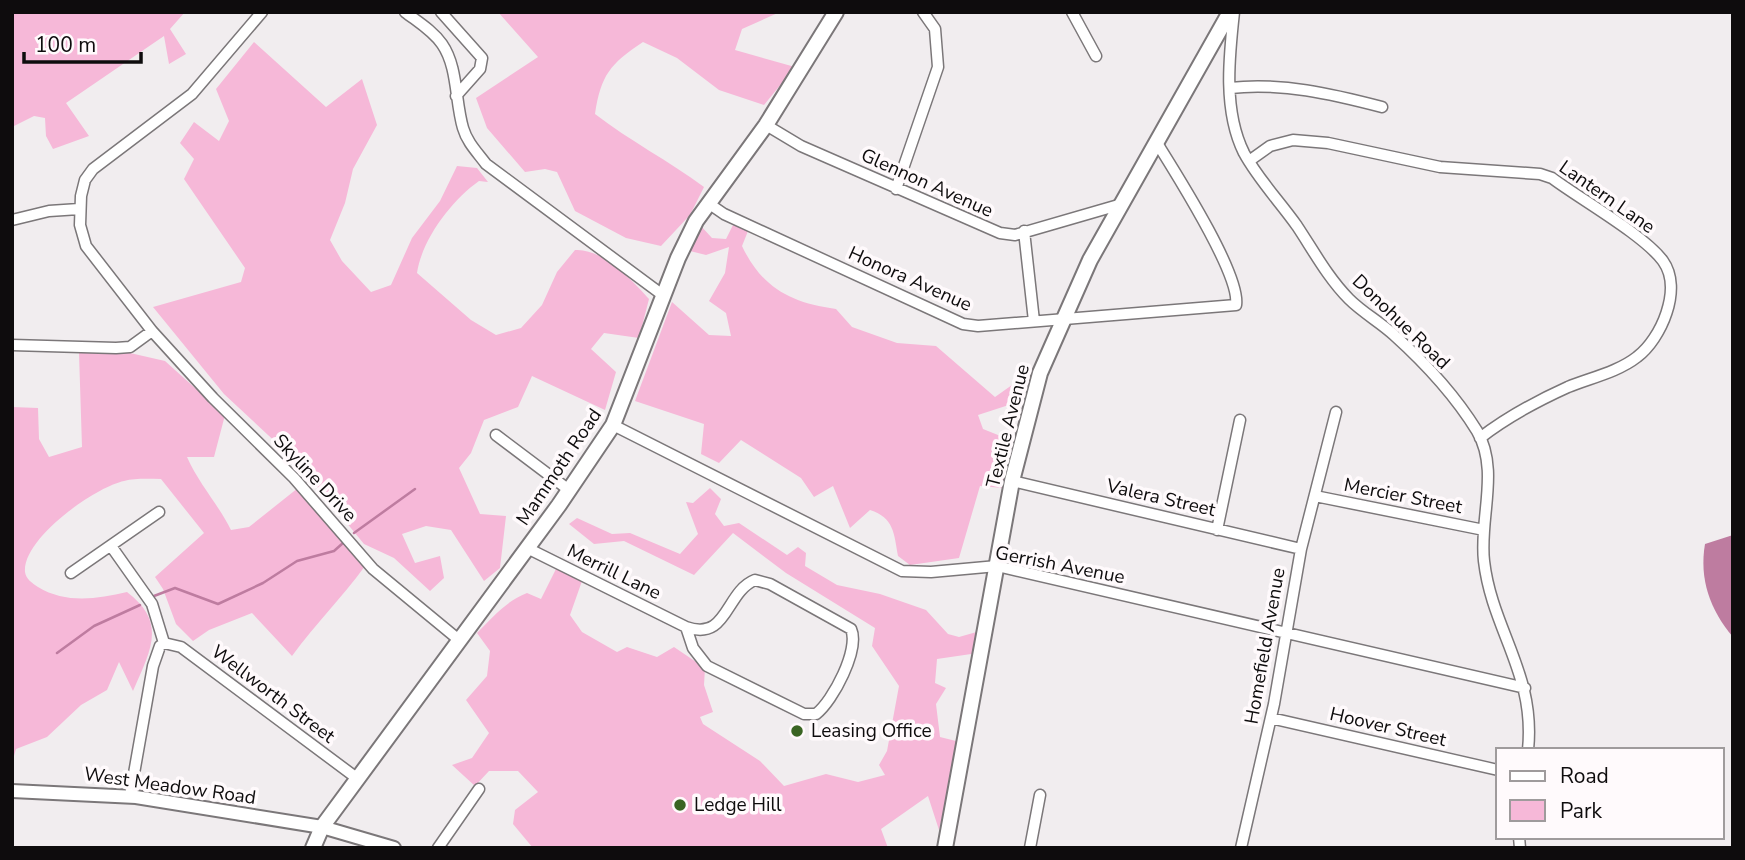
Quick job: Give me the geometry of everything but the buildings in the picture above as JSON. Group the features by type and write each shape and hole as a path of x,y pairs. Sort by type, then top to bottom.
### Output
{"main road":[{"name":"Mammoth Road","path":"313,848 322,827 569,490 613,425 684,243 708,204 766,124 836,12"},
{"name":"Textile Avenue","path":"945,848 1012,481 1030,405 1062,318 1090,260 1232,12"}],"street":[{"name":"Skyline Drive","path":"262,12 192,94 93,169 85,180 79,209 86,246 152,331 213,398 294,478 373,569 459,640"},
{"path":"405,12 429,30 443,45 450,60 456,96 471,145 486,164 664,296"},
{"path":"441,12 482,58 480,69 456,96"},
{"path":"897,189 938,67 935,29 923,12"},
{"path":"1072,12 1096,56"},
{"name":"Donohue Road","path":"1232,12 1230,88 1237,132 1249,161 1341,291 1410,350 1451,397 1480,438 1488,466 1484,530 1487,580 1525,688 1530,717 1528,748"},
{"path":"1230,88 1258,85 1304,90 1382,107"},
{"name":"Glennon Avenue","path":"766,124 801,146 987,229 1015,234 1122,204"},
{"name":"Lantern Lane","path":"1249,161 1270,146 1293,140 1328,143 1440,167 1543,174 1646,245 1664,262 1670,278 1669,300 1659,330 1645,350 1629,363 1530,406 1480,438"},
{"name":"Honora Avenue","path":"708,204 724,214 952,320 978,326 1224,308 1237,304 1236,288 1196,204 1157,143"},
{"path":"12,220 49,211 79,209"},
{"path":"1024,231 1034,321"},
{"path":"12,345 116,348 130,346 152,331"},
{"name":"Homefield Avenue","path":"1241,848 1271,718 1301,549 1336,412"},
{"path":"1217,530 1240,420"},
{"name":"Gerrish Avenue","path":"613,425 902,571 930,572 997,566 1525,688"},
{"path":"496,435 569,490"},
{"name":"Valera Street","path":"1012,481 1301,549"},
{"name":"Mercier Street","path":"1315,496 1484,530"},
{"path":"71,573 159,512"},
{"path":"111,546 152,604 164,643 160,646 153,666 130,796"},
{"name":"Merrill Lane","path":"527,548 686,627"},
{"path":"755,580 770,584 851,629 854,643 851,656 825,705 816,714 810,715 796,711 706,666 693,648 686,627 702,631 712,628 740,591 755,580"},
{"name":"Wellworth Street","path":"164,643 181,647 358,779"},
{"name":"Hoover Street","path":"1271,718 1496,770"},
{"path":"438,848 479,789"},
{"name":"West Meadow Road","path":"12,791 130,796 322,827 394,848"},
{"path":"1030,848 1040,796"}],"green space":[{"path":"12,12 185,12 170,29 186,54 169,64 164,36 66,103 89,136 53,149 46,136 45,118 34,116 12,127"},
{"path":"498,12 780,12 742,29 735,50 795,67 764,105 719,90 677,58 643,42 622,57 609,72 600,89 595,114 704,187 690,215 661,246 626,238 575,211 557,172 545,169 525,172 487,128 476,98 538,57"},
{"path":"254,42 326,107 362,79 377,125 353,169 345,203 330,240 342,261 371,292 391,285 412,238 440,201 457,166 477,168 488,182 479,181 449,209 425,247 417,273 471,320 496,335 521,328 542,305 557,272 575,250 596,254 606,260 649,299 639,338 604,333 591,349 616,372 605,410 532,376 518,407 484,420 471,453 459,468 480,514 506,516 500,568 484,581 451,530 426,526 402,534 415,563 440,556 444,578 430,591 394,558 364,544 296,461 224,394 153,307 241,282 245,268 184,179 194,159 180,143 194,122 219,141 229,121 216,89"},
{"path":"700,225 712,238 726,239 733,225 748,231 742,246 750,261 769,283 780,291 805,303 836,309 852,327 897,343 936,346 995,397 1019,380 1021,401 978,415 983,429 1008,439 1003,488 980,486 959,558 910,565 898,556 891,527 878,513 870,510 850,528 833,486 814,497 801,478 741,440 719,463 701,454 704,424 635,401 672,302 709,335 731,336 726,313 709,301 725,273 729,247 706,255 690,251"},
{"path":"79,353 130,353 165,361 225,415 214,457 187,457 231,530 249,527 298,488 365,566 292,656 252,613 209,630 193,641 176,624 163,589 155,577 204,533 161,479 128,480 96,493 62,516 47,530 27,559 25,572 30,581 38,587 60,596 82,599 127,592 148,615 151,626 152,638 145,663 133,691 119,662 107,690 81,705 47,737 16,749 12,763 12,407 38,408 39,439 49,457 82,447"},
{"path":"710,488 721,499 715,514 724,526 739,523 787,555 798,547 806,553 805,566 837,585 880,594 926,610 948,634 959,637 980,631 978,653 937,659 935,683 946,688 936,704 940,737 960,742 939,830 928,796 881,829 888,848 533,848 513,824 515,810 538,792 518,771 489,771 475,786 452,765 472,758 489,733 466,700 487,676 490,651 477,633 519,596 527,593 541,599 557,567 582,581 570,615 582,632 617,652 627,647 657,657 674,647 705,668 704,685 713,712 700,717 703,724 760,761 784,786 826,774 858,782 885,775 879,765 887,751 899,686 872,646 875,628 786,573 733,533 694,575 624,541 594,544 569,524 577,518 612,534 630,533 680,554 698,534 686,502 693,503"}],"shaded area":[{"path":"1733,535 1733,637 1718,616 1708,594 1704,557 1705,544"}],"waterway":[{"path":"354,533 415,489"},
{"path":"154,596 175,588 218,604 263,583 297,561 334,551 343,543"},
{"path":"57,653 94,626 140,605"}],"place":[{"name":"Leasing Office","path":"797,731"},
{"name":"Ledge Hill","path":"680,805"}]}
